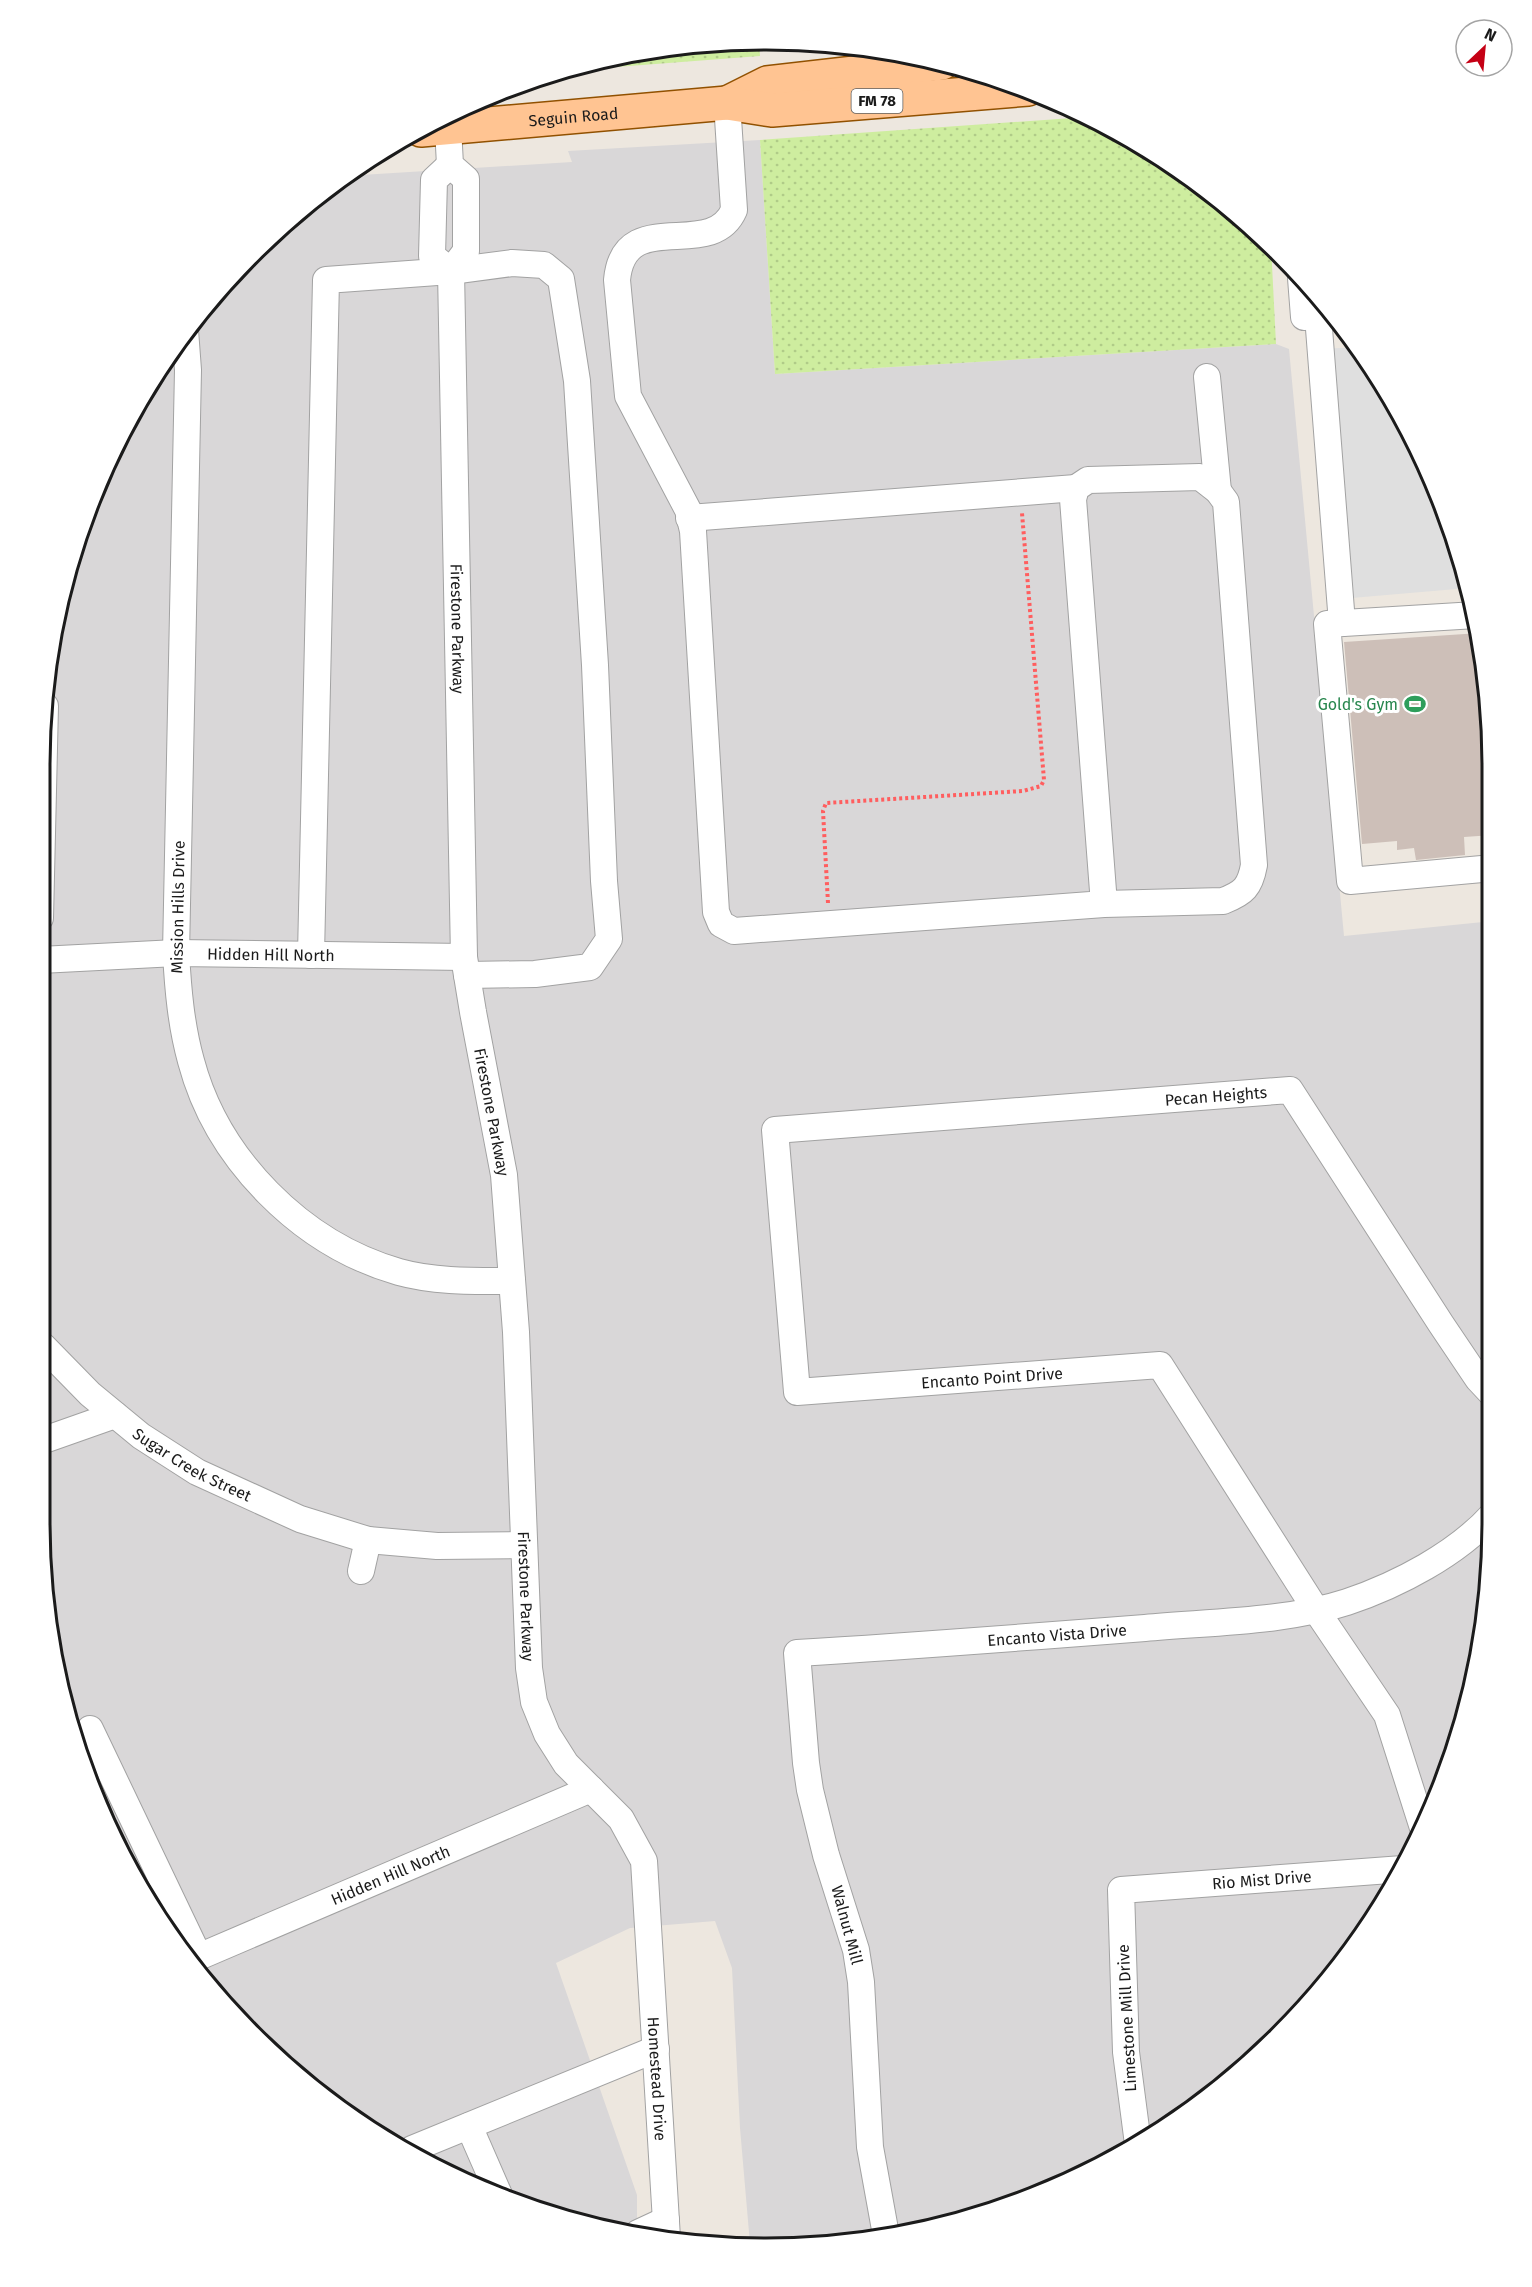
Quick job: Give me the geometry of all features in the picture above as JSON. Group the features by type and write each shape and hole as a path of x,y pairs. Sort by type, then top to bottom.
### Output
{"main road":[{"name":"Seguin Road","path":"727,103 767,83 888,61"},
{"name":"Seguin Road","path":"449,123 727,103 772,110 1006,92"}],"street":[{"path":"690,518 1076,488 1088,480 1200,477 1218,491 1226,502 1254,865 1250,883 1236,896 1223,901 1104,904 734,932 721,924 716,912 693,531 688,510 628,396 618,272 619,265 628,249 642,240 714,231 729,221 734,210 727,103"},
{"path":"447,124 450,165 434,180 432,256 451,271"},
{"name":"Hidden Hill North","path":"50,959 176,953 311,955 466,966 535,974 590,966 609,939 603,870 595,665 577,381 561,279 544,265 512,263 451,271"},
{"path":"311,955 326,280 451,271"},
{"name":"Firestone Parkway","path":"451,271 466,966 504,1175 516,1332 529,1668 534,1702 547,1734 566,1764 621,1819 644,1861 648,1919"},
{"path":"1302,291 1304,317 1323,316"},
{"path":"1325,319 1342,623"},
{"name":"Mission Hills Drive","path":"186,346 188,370 176,953 184,1031 201,1092 231,1147 250,1173 294,1216 320,1234 356,1254 399,1272 466,1281 512,1281"},
{"path":"1207,377 1218,491"},
{"path":"1076,488 1073,499 1104,904"},
{"path":"1466,616 1327,624 1350,881 1482,869"},
{"name":"Pecan Heights","path":"775,1131 1290,1090 1447,1333 1482,1382"},
{"name":"Encanto Point Drive","path":"775,1131 796,1392 1160,1365 1316,1610 1387,1715 1419,1815"},
{"name":"Sugar Creek Street","path":"50,1353 90,1394 141,1436 197,1472 300,1519 368,1540 438,1546 524,1545"},
{"path":"50,1438 116,1415"},
{"path":"1316,1610 1347,1602 1420,1570 1465,1539 1482,1524"},
{"path":"361,1571 368,1540"},
{"name":"Encanto Vista Drive","path":"797,1653 919,1646 1256,1619 1316,1610"},
{"name":"Walnut Mill","path":"797,1653 810,1790 826,1855 856,1950 861,1982 870,2146 885,2227"},
{"path":"90,1729 185,1940"},
{"name":"Hidden Hill North","path":"198,1957 591,1789"},
{"name":"Rio Mist Drive","path":"1121,1890 1392,1870"},
{"name":"Limestone Mill Drive","path":"1121,1890 1126,2052 1137,2134"},
{"name":"Homestead Drive","path":"648,1919 667,2229"},
{"path":"417,2147 656,2049"},
{"path":"469,2126 494,2184"}],"path":[{"path":"829,924 823,811 826,803 1023,791 1041,786 1044,780 1021,492"}],"shaded area":[{"path":"760,140 775,374 1276,344 1289,349 1344,936 1482,922 1481,1568 1469,1661 1458,1706 1428,1795 1409,1838 1362,1919 1305,1993 1273,2028 1238,2060 1164,2117 1083,2164 1040,2183 951,2213 906,2224 860,2231 813,2236 749,2237 740,2128 732,1968 715,1921 630,1928 556,1963 637,2195 637,2226 581,2213 536,2199 449,2164 368,2117 330,2089 259,2028 227,1993 170,1919 145,1879 123,1838 88,1751 63,1661 56,1615 51,1568 50,1521 51,719 63,626 88,536 123,449 170,368 227,294 259,259 330,198 361,175 572,162 568,151"},
{"path":"1347,348 1387,408 1428,492 1460,589 1340,599 1321,349"}],"green space":[{"path":"760,50 760,56 607,68 672,56 719,51"},
{"path":"1072,118 1124,145 1164,170 1238,227 1272,258 1276,344 775,374 760,140"}],"building":[{"name":"Gold's Gym","path":"1470,634 1481,719 1482,836 1464,837 1465,855 1416,860 1414,848 1397,850 1397,841 1362,844 1344,642"}],"place":[{"name":"Gold's Gym","path":"1415,704"}]}
